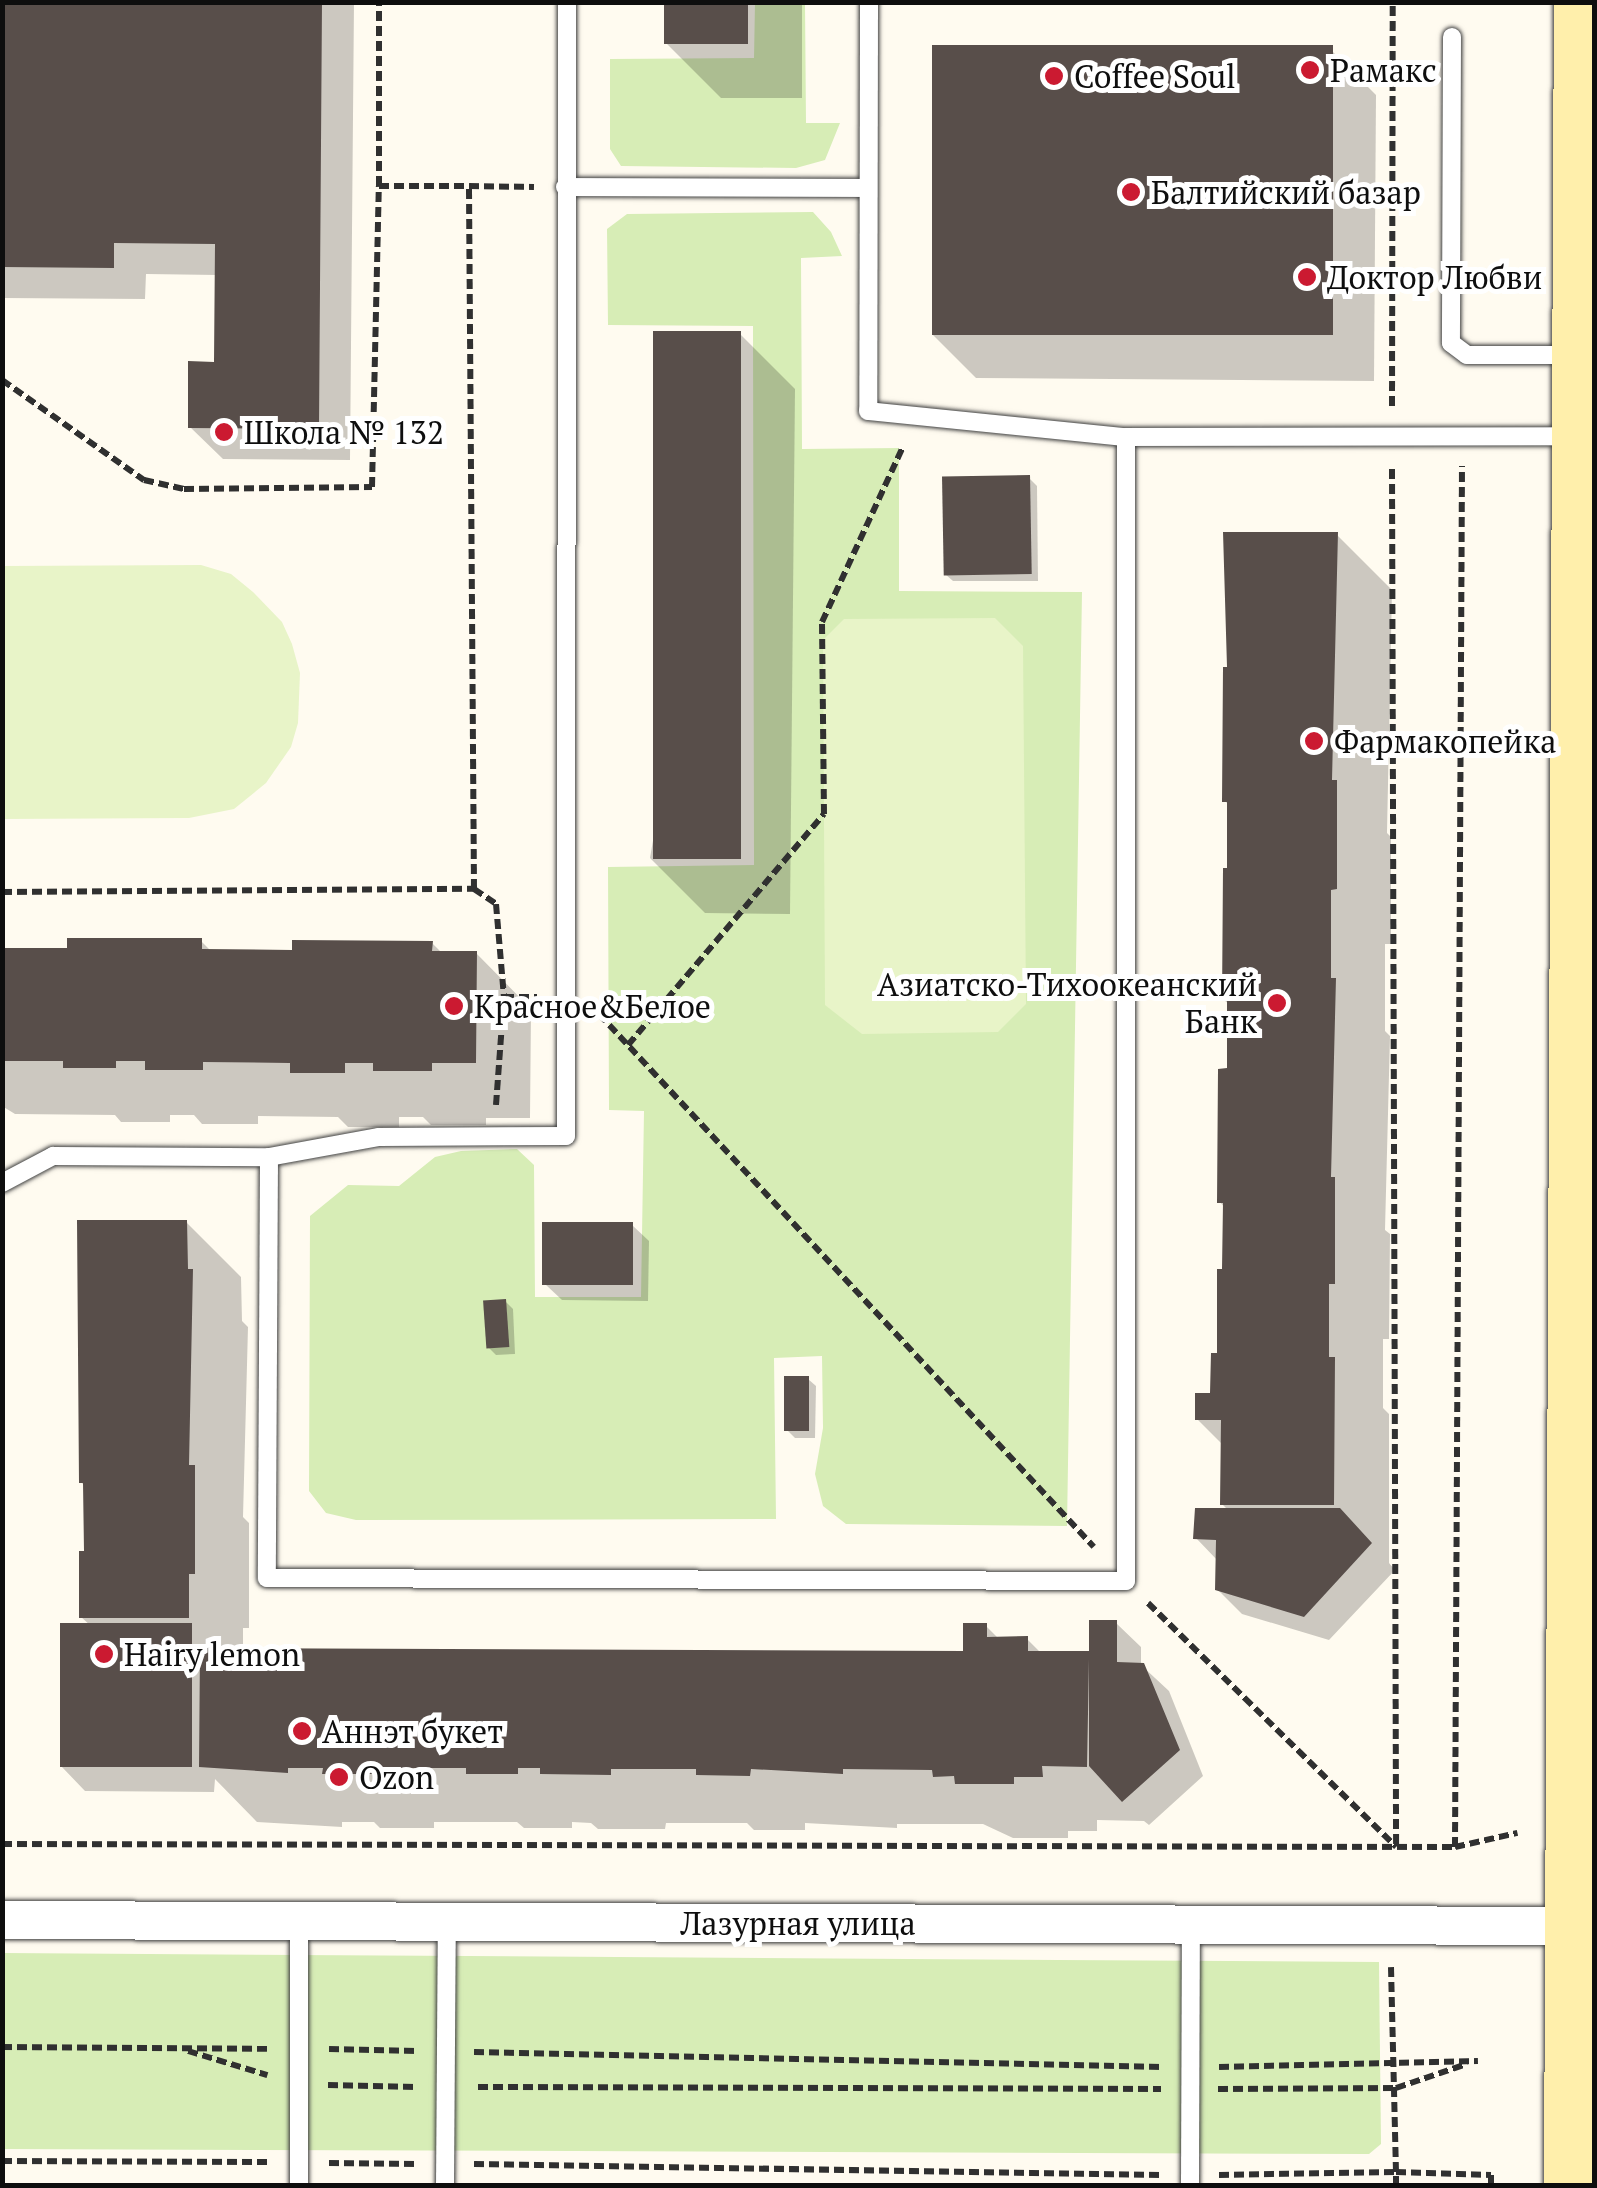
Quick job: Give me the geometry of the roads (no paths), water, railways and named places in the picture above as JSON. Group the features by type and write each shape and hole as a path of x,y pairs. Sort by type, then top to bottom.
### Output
{"main road":[{"path":"1570,2186 1584,1926 1584,457 1579,355 1580,2"}],"street":[{"name":"Лазурная улица","path":"2,1920 1584,1926"}],"lane":[{"path":"2,1184 52,1156 269,1157 379,1136 566,1136 567,2"},
{"path":"869,2 868,411 1126,438 1462,436 1584,457"},
{"path":"1452,37 1451,342 1467,355 1579,355"},
{"path":"565,188 868,188"},
{"path":"269,1157 268,1578 1126,1581 1126,438"},
{"path":"298,2186 299,1921"},
{"path":"444,2186 447,1922"},
{"path":"1190,2181 1191,1925"}],"place":[{"name":"Рамакс","path":"1310,70"},
{"name":"Coffee Soul","path":"1054,76"},
{"name":"Балтийский базар","path":"1131,192"},
{"name":"Доктор Любви","path":"1307,277"},
{"name":"Школа № 132","path":"224,432"},
{"name":"Фармакопейка","path":"1314,741"},
{"name":"Азиатско-Тихоокеанский Банк","path":"1277,1003"},
{"name":"Красное&Белое","path":"454,1006"},
{"name":"Hairy lemon","path":"104,1654"},
{"name":"Аннэт букет","path":"302,1731"},
{"name":"Ozon","path":"339,1777"}]}
